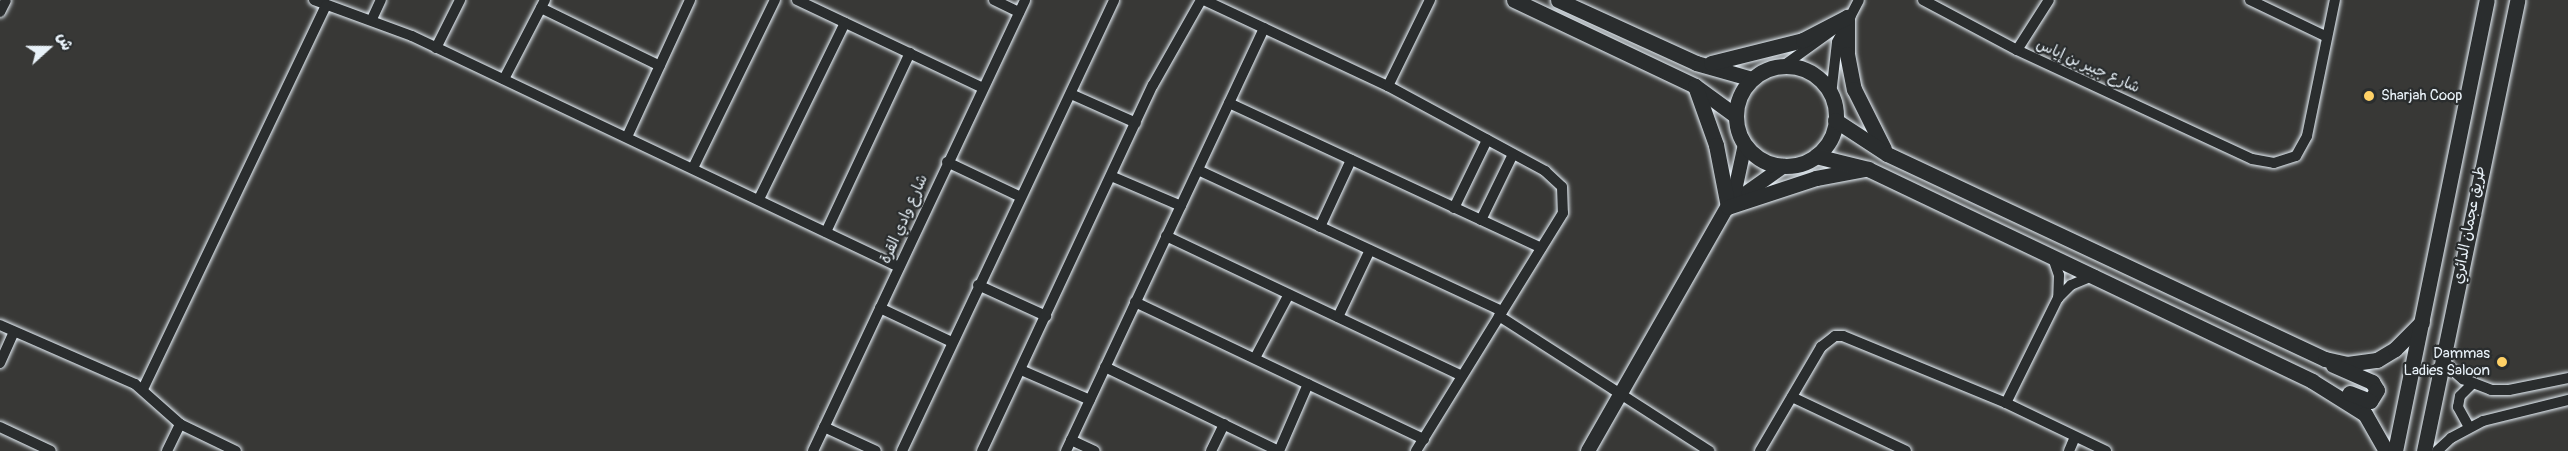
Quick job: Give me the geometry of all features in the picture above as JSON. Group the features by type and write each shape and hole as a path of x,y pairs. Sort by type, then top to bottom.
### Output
{"main road":[{"path":"1514,0 1695,86 1736,116"},
{"path":"1558,0 1696,63 1752,79"},
{"name":"طريق عجمان الدائري","path":"2395,451 2487,0"},
{"name":"طريق عجمان الدائري","path":"2424,451 2517,0"},
{"path":"1696,63 1733,60 1787,45 1847,18 1846,54 1854,90 1867,123 1887,154"},
{"path":"1783,66 1812,73 1831,95 1836,120 1830,140 1816,156 1785,166 1762,160 1745,144 1736,116 1741,96 1752,79 1783,66"},
{"path":"1695,86 1716,145 1728,207 1816,178 1868,169"},
{"path":"1836,120 1887,154 2325,359 2344,372 2372,382 2378,390 2375,397 2366,401 2334,386 2312,381"},
{"path":"1816,156 1868,169 2095,274 2312,381 2365,414 2386,451"},
{"path":"2325,359 2347,364 2378,360 2395,349 2422,322"}],"street":[{"path":"0,12 6,0"},
{"path":"314,0 372,19 504,79 899,267"},
{"path":"372,19 381,0"},
{"path":"436,48 460,0"},
{"path":"627,137 690,0"},
{"path":"693,168 775,0"},
{"path":"797,0 811,3 845,23 981,87"},
{"path":"994,0 1019,12"},
{"name":"شارع وادي القرة","path":"813,451 981,87 1024,0"},
{"path":"902,451 1019,196 1071,94 1114,0"},
{"path":"982,451 1022,370 1160,71 1203,0 1388,86 1551,176 1565,195 1563,213 1416,451"},
{"path":"1388,86 1430,0"},
{"path":"1831,95 1833,54 1847,18 1859,0"},
{"name":"شارع جبير بن إياس","path":"1923,0 2017,50 2242,154 2274,163 2290,159 2305,143 2335,0"},
{"path":"2017,50 2049,0"},
{"path":"2250,0 2327,37"},
{"path":"504,79 543,4 660,66"},
{"path":"143,388 326,5"},
{"path":"1783,66 1847,18"},
{"path":"759,200 845,23"},
{"path":"1066,451 1264,28"},
{"path":"826,232 910,53"},
{"path":"1071,94 1136,123"},
{"path":"1229,103 1541,248"},
{"path":"1454,208 1487,140"},
{"path":"1588,451 1623,394 1728,207 1738,183 1745,144"},
{"path":"1481,220 1513,154"},
{"path":"1320,227 1351,160"},
{"path":"947,162 1019,196"},
{"path":"1728,207 1785,166"},
{"path":"1198,170 1370,250 1500,314 1709,451"},
{"path":"1111,176 1181,206"},
{"path":"1167,236 1462,376"},
{"path":"1338,317 1370,250"},
{"path":"2052,254 2059,275 2058,298"},
{"path":"2006,403 2058,298 2070,285 2095,274"},
{"path":"978,285 1046,316"},
{"path":"1255,358 1289,294"},
{"path":"1136,302 1424,439"},
{"path":"880,308 952,342"},
{"path":"0,325 143,388 180,424 236,451"},
{"path":"0,363 14,332"},
{"path":"1760,451 1821,347 1835,336 1843,336 2006,403 2106,451"},
{"path":"2442,361 2472,384 2509,390 2568,378"},
{"path":"1105,367 1279,451 1308,384"},
{"path":"1022,370 1090,400"},
{"path":"2469,427 2458,408 2460,396 2472,384"},
{"path":"1792,397 1906,451"},
{"path":"2437,451 2469,427 2568,400"},
{"path":"167,451 180,424"},
{"path":"1211,451 1224,424"},
{"path":"0,427 51,451"},
{"path":"824,427 876,451"},
{"path":"2069,451 2075,437"},
{"path":"1071,440 1095,451"}],"place":[{"name":"Sharjah Coop","path":"2369,96"},
{"name":"Dammas Ladies Saloon","path":"2502,362"}]}
